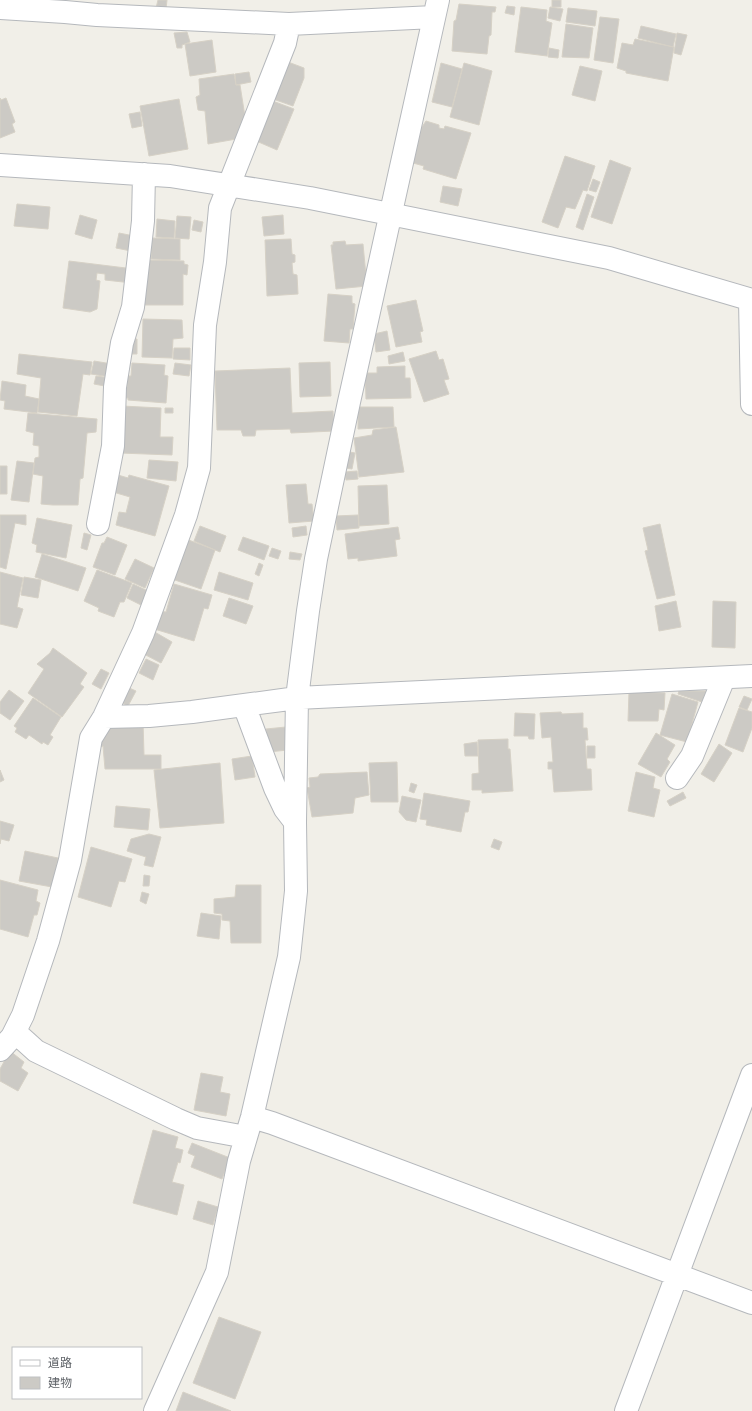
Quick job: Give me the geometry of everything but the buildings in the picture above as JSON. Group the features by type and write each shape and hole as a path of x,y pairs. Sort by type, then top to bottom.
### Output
{"street":[{"path":"0,8 97,15 289,24 436,8 316,559 308,611 298,698 295,822 296,891 289,957 249,1127 239,1161 217,1272 155,1411"},
{"path":"0,1050 15,1032 23,1015 48,941 70,860 91,738 104,717 143,633 186,515 199,468 205,325 215,262 220,208 228,184 285,43 289,24"},
{"path":"0,165 170,176 310,198 391,213 609,258 751,300 752,404"},
{"path":"98,524 113,446 115,387 122,343 133,308 143,221 144,174"},
{"path":"104,717 149,716 298,698 752,676"},
{"path":"677,778 692,756 724,678"},
{"path":"244,705 275,788 285,809 295,822"},
{"path":"15,1032 36,1051 197,1128 279,1126 752,1303"},
{"path":"626,1411 752,1075"}]}
